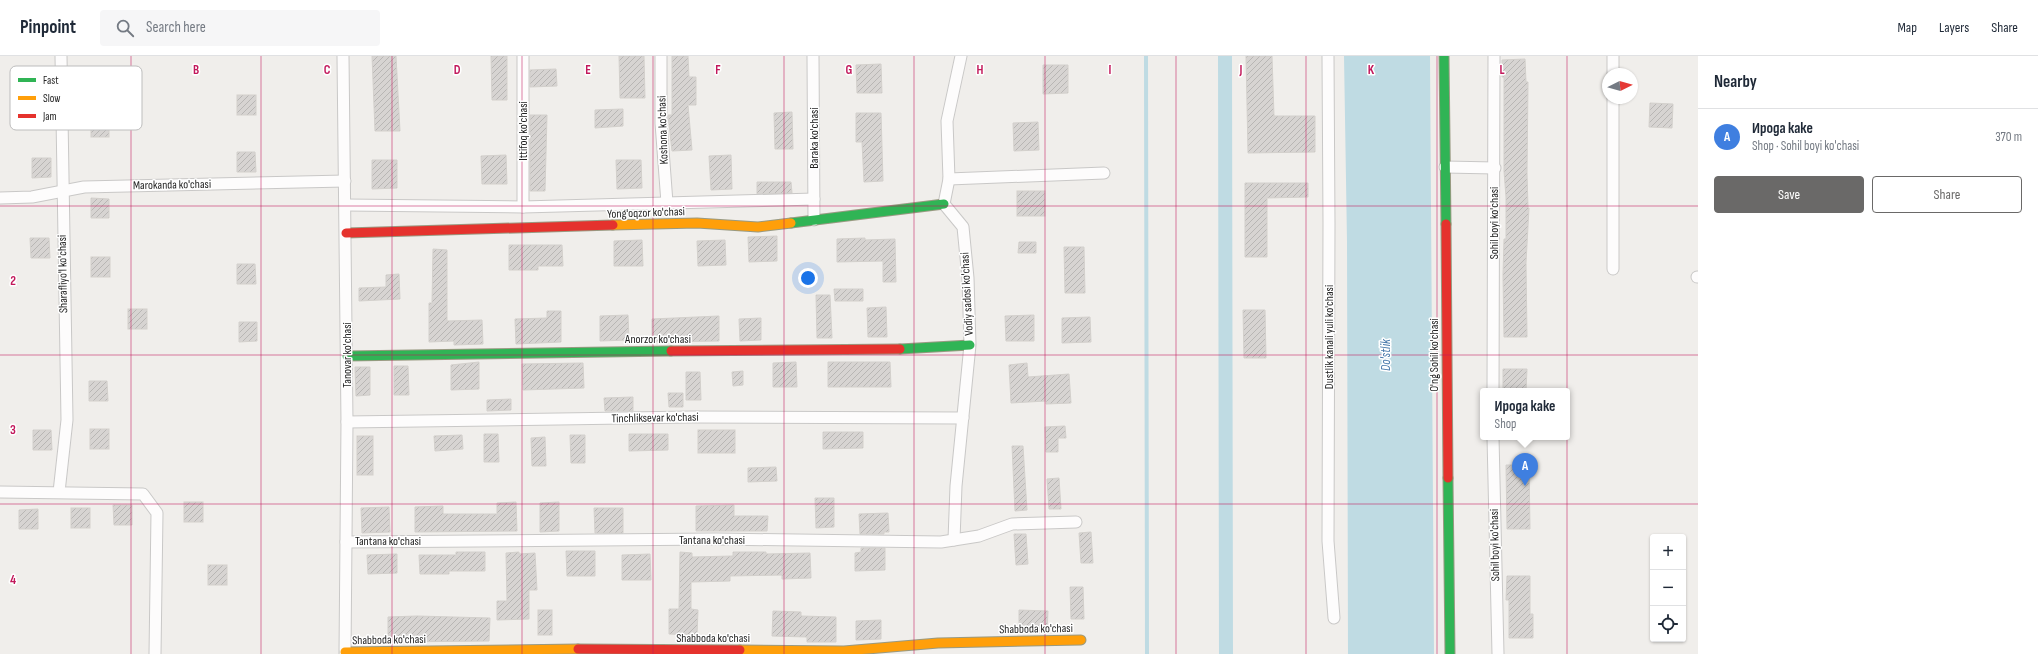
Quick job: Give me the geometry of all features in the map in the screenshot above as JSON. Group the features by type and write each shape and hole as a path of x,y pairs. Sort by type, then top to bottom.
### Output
{"street":[{"name":"Sharafliyo'l ko'chasi","path":"61,56 61,66"},
{"name":"Tanovar ko'chasi","path":"343,56 347,356 345,653"},
{"name":"Ittifoq ko'chasi","path":"523,56 523,206"},
{"name":"Koshona ko'chasi","path":"661,56 661,123 667,204"},
{"name":"Baraka ko'chasi","path":"813,56 814,220"},
{"path":"944,204 949,179 947,121 961,56"},
{"name":"Dustlik kanali yuli ko'chasi","path":"1328,56 1328,541 1334,618"},
{"name":"O'ng Sohil ko'chasi","path":"1444,56 1450,654"},
{"name":"Sohil boyi ko'chasi","path":"1493,388 1495,168 1494,56"},
{"path":"1613,68 1614,56"},
{"path":"1613,104 1613,268"},
{"name":"Sharafliyo'l ko'chasi","path":"59,492 66,420 62,130"},
{"path":"1445,167 1495,168"},
{"path":"949,179 1104,173"},
{"name":"Marokanda ko'chasi","path":"0,198 32,197 84,187 345,180"},
{"path":"346,205 523,206 667,204 814,199"},
{"name":"Yong'oqzor ko'chasi","path":"346,233 697,223 758,227 944,204"},
{"name":"Vodiy sadosi ko'chasi","path":"944,204 963,227 968,278 970,345 956,486 954,540"},
{"name":"Anorzor ko'chasi","path":"347,356 545,352 906,349 970,345"},
{"name":"Tinchliksevar ko'chasi","path":"347,422 692,417 963,418"},
{"name":"Sohil boyi ko'chasi","path":"1493,440 1498,654"},
{"path":"0,492 143,494 157,513 155,654"},
{"name":"Tantana ko'chasi","path":"346,542 716,540 941,542 979,536 1012,524 1076,522"},
{"name":"Shabboda ko'chasi","path":"345,653 545,649 844,651 938,643 1081,640"}],"water":[{"name":"Do'stlik","path":"1344,56 1430,56 1434,654 1348,654 1347,242"}],"building":[{"path":"372,56 396,56 400,131 375,131"},
{"path":"491,56 507,56 507,100 492,100"},
{"path":"619,56 644,56 645,98 620,98"},
{"path":"672,56 688,56 689,77 696,77 696,105 688,105 692,150 672,151 668,115 672,115"},
{"path":"1246,56 1272,56 1274,116 1315,116 1315,152 1248,153"},
{"path":"1525,59 1526,82 1528,82 1527,173 1529,208 1526,263 1527,337 1504,337 1503,275 1504,239 1506,239 1506,197 1504,171 1504,77 1502,77 1502,60"},
{"path":"881,64 882,93 857,93 856,65"},
{"path":"1043,65 1068,65 1068,93 1043,94"},
{"path":"556,69 557,86 530,87 530,70"},
{"path":"237,95 256,95 256,115 237,115"},
{"path":"1650,103 1673,104 1672,128 1649,127"},
{"path":"623,109 623,126 595,128 595,110"},
{"path":"792,112 793,149 775,149 774,113"},
{"path":"856,113 881,113 883,181 864,182 862,142 856,142"},
{"path":"530,115 547,115 545,191 530,191"},
{"path":"1038,122 1039,150 1014,151 1013,123"},
{"path":"91,130 109,130 109,137 91,137"},
{"path":"237,152 255,152 256,172 237,172"},
{"path":"506,155 507,184 482,184 481,156"},
{"path":"731,155 732,189 711,190 709,156"},
{"path":"32,158 51,158 51,177 32,178"},
{"path":"372,160 397,160 397,188 372,189"},
{"path":"616,160 641,160 642,188 617,189"},
{"path":"757,182 791,182 792,193 757,194"},
{"path":"1245,183 1308,183 1308,197 1267,198 1267,257 1245,257"},
{"path":"1017,191 1045,191 1045,216 1017,216"},
{"path":"91,198 109,199 109,218 91,218"},
{"path":"777,236 777,261 749,262 748,237"},
{"path":"30,238 49,238 50,258 31,258"},
{"path":"865,238 865,240 895,239 896,282 883,282 883,261 837,262 837,239"},
{"path":"642,240 643,266 614,266 614,241"},
{"path":"725,240 726,265 698,266 697,241"},
{"path":"1019,242 1036,242 1036,253 1018,253"},
{"path":"509,245 562,245 563,266 538,266 538,270 509,270"},
{"path":"1064,247 1084,247 1085,293 1065,293"},
{"path":"433,249 447,250 447,321 482,320 483,344 454,345 454,341 429,342 429,303 432,303"},
{"path":"91,257 110,257 110,277 91,277"},
{"path":"237,264 255,264 256,284 237,284"},
{"path":"399,274 400,299 359,301 359,288 386,287 386,275"},
{"path":"834,289 863,289 863,301 835,301"},
{"path":"816,295 830,295 832,338 817,338"},
{"path":"886,307 887,337 868,337 867,308"},
{"path":"128,309 147,309 147,329 128,329"},
{"path":"1243,310 1265,310 1266,358 1244,358"},
{"path":"547,311 561,311 561,342 516,344 515,319 547,318"},
{"path":"628,315 629,340 600,341 600,316"},
{"path":"1034,315 1034,341 1006,341 1005,316"},
{"path":"719,316 719,341 652,342 652,319"},
{"path":"1090,317 1091,342 1062,343 1062,318"},
{"path":"761,318 761,340 740,341 739,319"},
{"path":"239,322 257,322 257,341 239,342"},
{"path":"479,362 479,389 451,390 451,365"},
{"path":"796,362 797,387 773,387 773,363"},
{"path":"828,362 890,362 891,387 828,387"},
{"path":"583,363 584,388 523,390 522,364"},
{"path":"1027,363 1028,377 1069,374 1071,403 1046,404 1046,401 1011,403 1009,365"},
{"path":"394,366 408,366 409,395 394,395"},
{"path":"355,367 370,367 370,395 356,396"},
{"path":"1503,369 1527,369 1526,388 1503,388"},
{"path":"743,371 743,385 733,386 732,372"},
{"path":"686,372 700,372 701,400 686,400"},
{"path":"89,381 107,381 108,401 89,401"},
{"path":"668,393 683,393 683,407 669,407"},
{"path":"633,397 633,411 605,411 604,398"},
{"path":"511,399 511,410 487,411 487,400"},
{"path":"1065,426 1066,438 1058,438 1058,452 1046,452 1045,427"},
{"path":"90,429 109,429 109,449 90,449"},
{"path":"33,430 51,430 52,450 33,450"},
{"path":"698,430 735,430 735,453 698,453"},
{"path":"823,432 863,432 863,448 823,449"},
{"path":"484,434 498,434 499,462 484,462"},
{"path":"629,434 668,434 668,450 629,451"},
{"path":"462,435 463,449 435,451 434,436"},
{"path":"570,435 585,435 585,463 571,463"},
{"path":"357,436 373,436 373,475 357,475"},
{"path":"545,437 546,466 532,466 531,438"},
{"path":"1012,446 1023,446 1027,510 1015,511"},
{"path":"1506,465 1529,465 1530,529 1507,529"},
{"path":"776,467 777,481 748,482 748,468"},
{"path":"1059,478 1061,509 1049,509 1047,479"},
{"path":"815,498 834,498 834,527 816,528"},
{"path":"184,502 203,502 203,522 184,522"},
{"path":"516,502 517,531 415,532 415,507 443,506 443,514 497,514 497,503"},
{"path":"559,502 559,531 540,532 540,503"},
{"path":"113,505 132,505 132,525 114,525"},
{"path":"734,505 734,516 768,516 767,531 696,531 696,506"},
{"path":"389,507 390,532 362,533 361,508"},
{"path":"71,508 90,508 90,528 71,528"},
{"path":"594,508 623,508 623,533 595,533"},
{"path":"38,509 38,529 19,529 19,510"},
{"path":"888,513 889,532 884,532 884,534 860,534 859,514"},
{"path":"1091,532 1093,563 1081,563 1079,533"},
{"path":"1014,534 1026,534 1028,564 1016,565"},
{"path":"861,548 885,548 885,570 855,571 855,553 861,552"},
{"path":"566,551 595,551 595,576 567,576"},
{"path":"456,552 485,552 485,571 449,571 449,574 420,574 419,555 456,555"},
{"path":"519,552 519,554 535,553 537,590 529,590 529,619 497,620 497,601 507,601 506,553"},
{"path":"680,552 692,553 692,557 733,556 733,552 766,552 766,554 810,553 811,578 782,579 782,575 730,576 730,581 691,582 691,609 698,610 697,635 669,634 669,609 679,609"},
{"path":"397,554 397,573 368,574 367,555"},
{"path":"650,554 651,580 622,580 622,555"},
{"path":"208,565 227,565 227,585 208,585"},
{"path":"1507,576 1530,576 1530,614 1533,614 1533,638 1509,638 1509,600 1506,600"},
{"path":"1070,587 1083,587 1084,619 1071,619"},
{"path":"538,610 552,610 552,635 538,635"},
{"path":"1019,610 1048,611 1047,632 1019,632"},
{"path":"773,611 801,612 801,616 836,617 836,642 807,642 807,637 772,636"},
{"path":"417,616 490,618 489,641 388,642 388,617"},
{"path":"881,620 881,639 856,640 856,621"}],"waterway":[{"path":"1146,56 1147,654"},
{"path":"1225,56 1226,654"}],"traffic: fast":[{"path":"1444,56 1446,224"},
{"path":"791,223 944,204"},
{"path":"900,349 970,345"},
{"path":"347,356 671,351"},
{"path":"1448,478 1450,654"}],"traffic: slow":[{"path":"613,225 697,223 758,227 791,223"},
{"path":"740,650 844,651 938,643 1081,640"},
{"path":"345,652 578,649"}],"traffic: jam":[{"path":"1446,224 1448,478"},
{"path":"346,233 613,225"},
{"path":"671,351 900,349"},
{"path":"578,649 740,650"}],"place":[{"name":"Ирода каке","path":"1525,486"}]}
